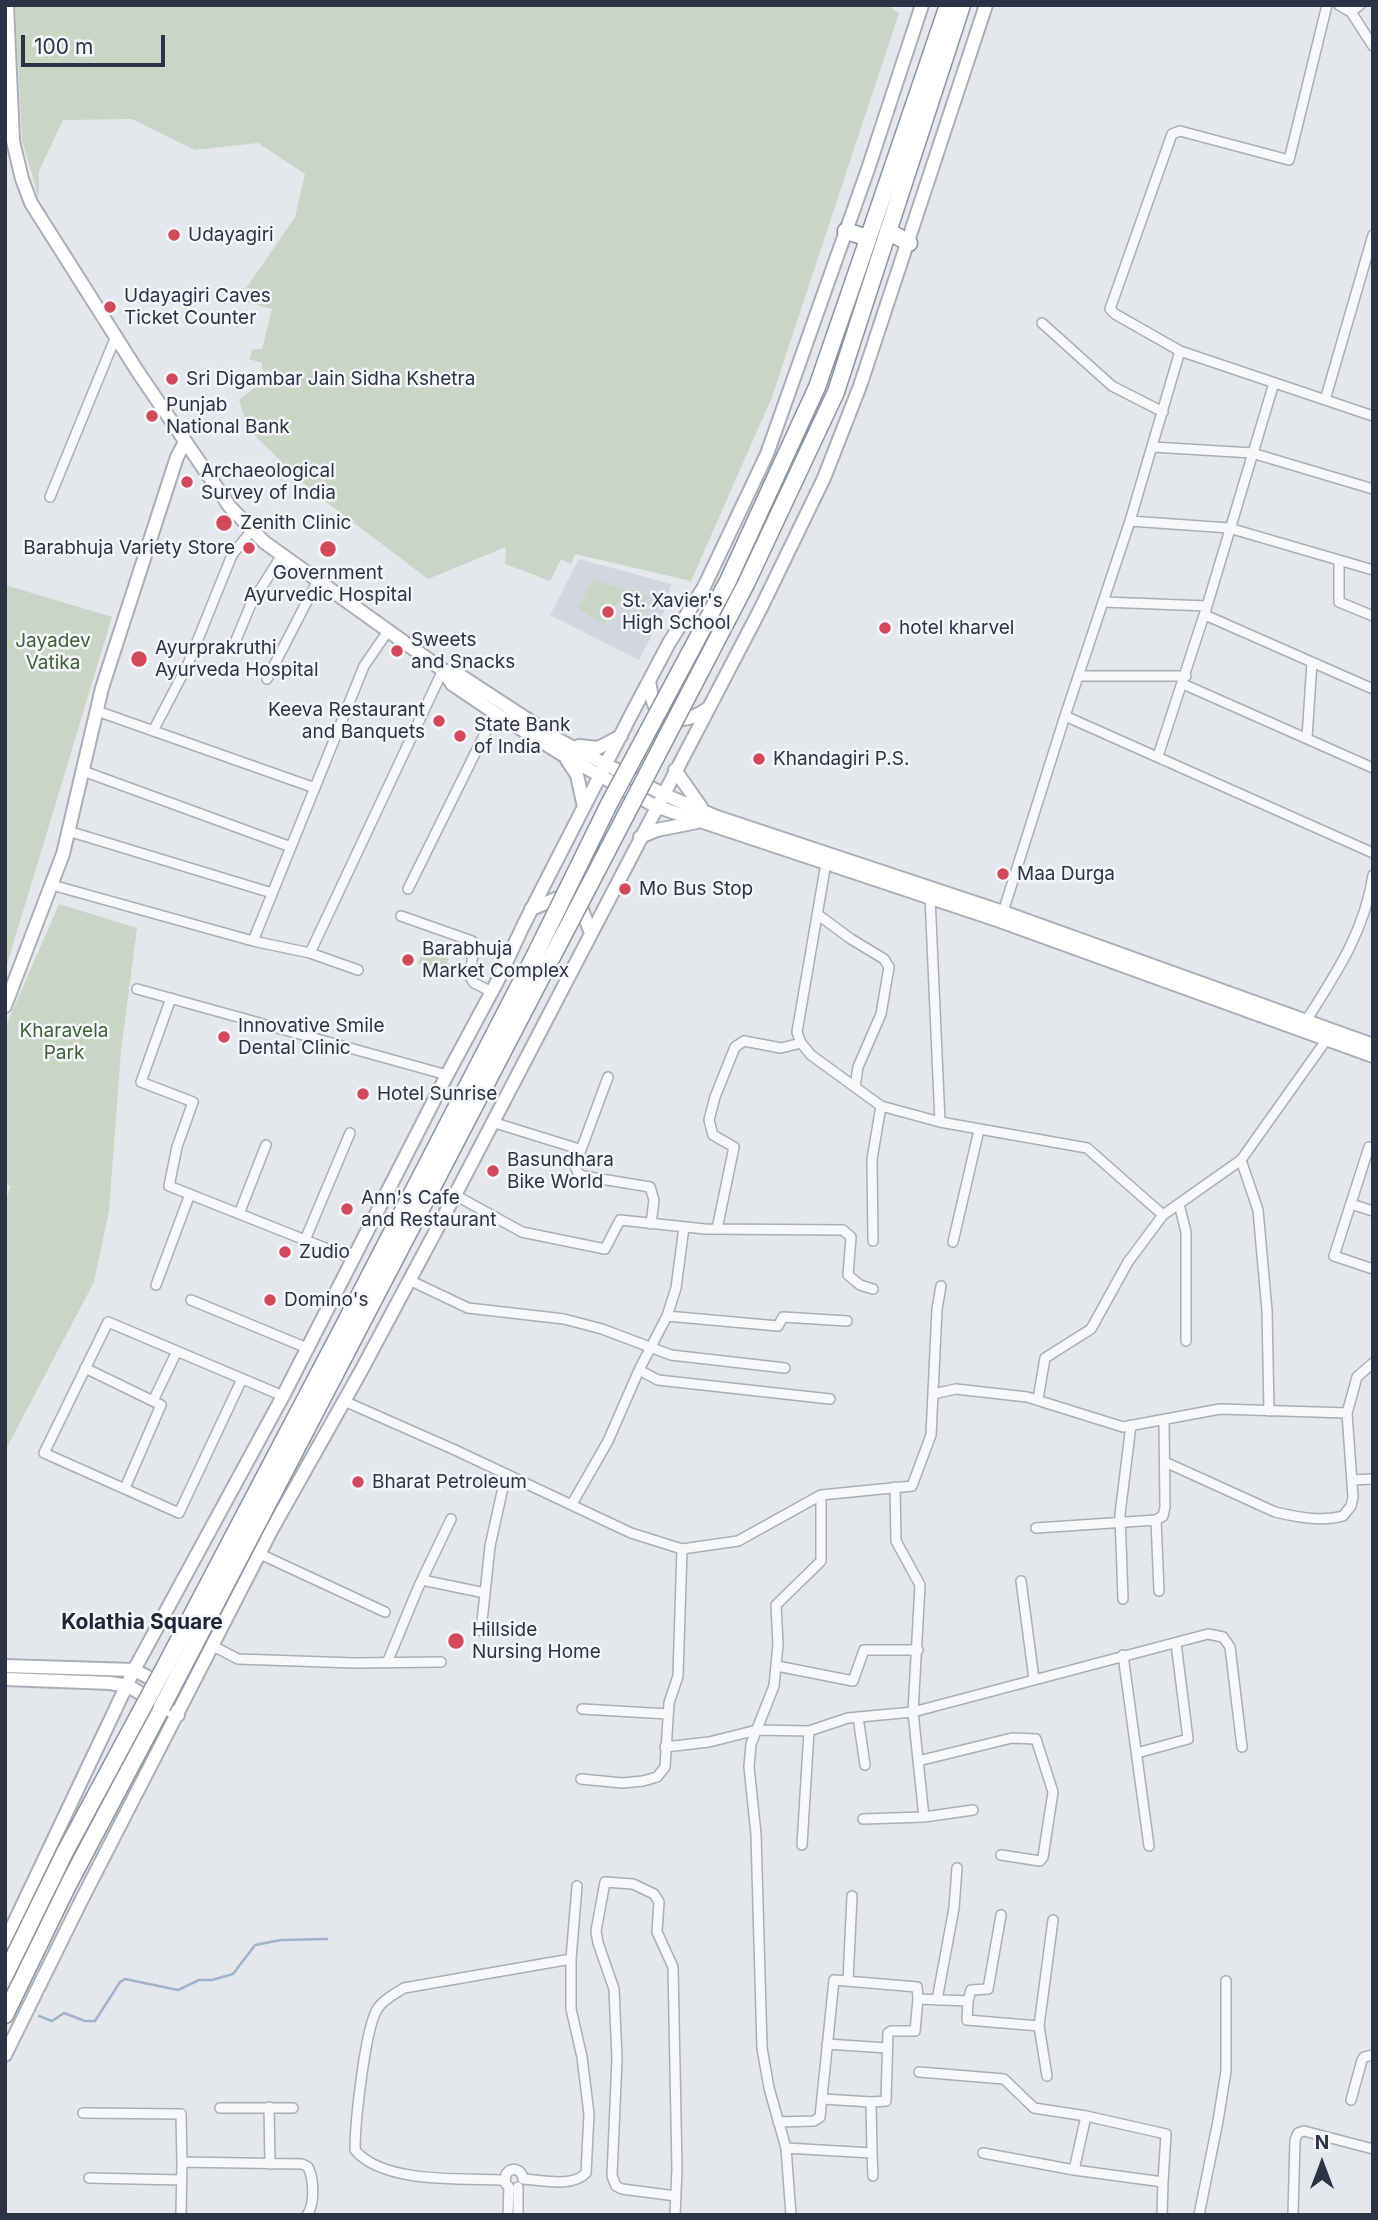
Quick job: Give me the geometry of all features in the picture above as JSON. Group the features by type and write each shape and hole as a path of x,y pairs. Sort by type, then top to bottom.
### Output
{"highway":[{"path":"5,1975 65,1852 337,1338 536,953 609,804 729,581 817,387 948,5"},
{"path":"5,2015 67,1887 413,1221 574,919 634,797 746,584 836,392 962,5"},
{"path":"846,231 868,238"},
{"path":"888,231 909,243"}],"street":[{"path":"6,5 13,141 31,203 230,507 282,555 443,670 461,676 601,776 655,806 703,817 1003,912 1254,1007 1373,1056"},
{"path":"5,1942 134,1670 283,1396 649,681 704,587 767,454 922,5"},
{"path":"5,2055 87,1888 260,1554 455,1195 655,806 761,608 824,478 860,386 909,243 986,5"},
{"path":"1327,5 1289,160 1180,131 1172,134 1110,309 1180,351 1373,416"},
{"path":"1339,5 1351,12 1373,46"},
{"path":"1351,12 1360,5"},
{"path":"1325,400 1373,235"},
{"path":"1042,323 1112,386 1163,412"},
{"path":"50,497 116,336"},
{"path":"1003,912 1130,521 1180,351"},
{"path":"1158,756 1206,610 1274,383"},
{"path":"5,1006 52,885 97,711 125,616 177,457 185,442"},
{"path":"1153,447 1252,453 1373,489"},
{"path":"1130,521 1229,528 1373,570"},
{"path":"153,731 188,664 232,555 253,530"},
{"path":"236,640 251,604 282,555"},
{"path":"1339,560 1339,602 1373,616"},
{"path":"267,680 318,580"},
{"path":"1104,602 1206,610 1373,689"},
{"path":"253,941 364,666 388,631"},
{"path":"1307,738 1312,662"},
{"path":"443,670 452,684 495,713 567,750 607,763 703,817"},
{"path":"310,953 443,670"},
{"path":"1079,676 1184,680 1373,768"},
{"path":"649,681 657,709 666,715 689,719 707,709"},
{"path":"97,711 315,788"},
{"path":"408,889 495,713"},
{"path":"1065,716 1373,853"},
{"path":"567,750 598,748 621,735"},
{"path":"567,750 577,775 584,808"},
{"path":"675,770 703,817"},
{"path":"83,771 291,847"},
{"path":"640,838 657,830 703,817"},
{"path":"68,831 272,893"},
{"path":"801,850 826,863 1373,1045"},
{"path":"826,863 797,1032 801,1043 811,1055 881,1106 979,1130 1087,1148 1163,1214"},
{"path":"1306,1021 1357,934 1370,898 1373,876"},
{"path":"52,885 253,941 310,953 358,970"},
{"path":"930,897 940,1122"},
{"path":"531,909 558,898 571,899 582,910 591,933"},
{"path":"817,914 884,959 889,967 881,1014 858,1067 855,1087"},
{"path":"401,916 472,941 470,977 474,983 492,992"},
{"path":"137,989 447,1074"},
{"path":"171,998 141,1082 193,1102 177,1147 169,1186 353,1259"},
{"path":"1038,1399 1045,1359 1091,1329 1128,1262 1163,1214 1241,1160 1327,1039"},
{"path":"717,1229 734,1147 712,1135 709,1120 735,1047 744,1041 781,1048 801,1043"},
{"path":"608,1077 579,1149 575,1166 583,1176 650,1188 654,1200 651,1224"},
{"path":"873,1241 872,1159 881,1106"},
{"path":"492,1122 579,1149"},
{"path":"953,1242 979,1130"},
{"path":"306,1240 350,1133"},
{"path":"239,1214 266,1145"},
{"path":"1373,1148 1369,1147 1334,1256 1373,1269"},
{"path":"1241,1160 1258,1210 1267,1311 1269,1411"},
{"path":"156,1285 190,1194"},
{"path":"455,1195 522,1232 605,1249 620,1220 717,1229 843,1230 851,1237 848,1275 860,1285 873,1289"},
{"path":"1179,1204 1186,1232 1186,1341"},
{"path":"1351,1204 1373,1211"},
{"path":"572,1504 608,1441 639,1370 667,1316 676,1288 684,1227"},
{"path":"409,1280 468,1308 564,1319 602,1329 671,1355 785,1368"},
{"path":"344,1401 631,1533 682,1549 738,1541 821,1495 912,1486 931,1436 937,1309 941,1286"},
{"path":"191,1300 307,1348"},
{"path":"667,1316 778,1326 783,1317 847,1321"},
{"path":"243,1379 179,1513 44,1453 108,1322 177,1351 243,1379 283,1396"},
{"path":"153,1401 177,1351"},
{"path":"1165,1462 1275,1512 1295,1517 1343,1517 1352,1506 1347,1413 1357,1377 1373,1363"},
{"path":"85,1368 161,1405 125,1489"},
{"path":"639,1370 658,1380 830,1399"},
{"path":"933,1394 956,1389 1038,1399 1123,1427 1220,1409 1347,1413"},
{"path":"1036,1528 1156,1520 1163,1516 1164,1420"},
{"path":"1123,1599 1121,1523 1131,1425"},
{"path":"481,1631 492,1533 506,1474"},
{"path":"1352,1480 1373,1479"},
{"path":"895,1487 896,1541 920,1585 913,1712 924,1816"},
{"path":"791,2215 786,2148 769,2088 762,2048 755,1808 749,1767 751,1744 774,1686 777,1666 776,1605 821,1561 821,1495"},
{"path":"387,1663 422,1580 452,1519"},
{"path":"1156,1520 1159,1591"},
{"path":"581,1779 622,1783 643,1781 657,1777 665,1767 669,1703 678,1676 682,1549"},
{"path":"260,1554 385,1612"},
{"path":"422,1580 485,1593"},
{"path":"1021,1581 1034,1679"},
{"path":"666,1747 709,1742 757,1730 809,1731 858,1717 913,1712 1208,1634 1223,1637 1230,1647 1242,1747"},
{"path":"1137,1753 1188,1739 1175,1643"},
{"path":"213,1646 239,1659 441,1662"},
{"path":"777,1666 853,1681 864,1650 918,1650"},
{"path":"1122,1656 1149,1846"},
{"path":"5,1666 134,1670 187,1696"},
{"path":"5,1679 128,1686 178,1715"},
{"path":"582,1709 668,1714"},
{"path":"858,1717 865,1765"},
{"path":"802,1845 809,1731"},
{"path":"918,1761 1012,1738 1035,1739 1053,1792 1043,1857 1040,1861 1034,1861 1001,1855"},
{"path":"863,1819 973,1811"},
{"path":"937,2000 954,1908 957,1868"},
{"path":"675,2215 676,2196 673,1967 657,1932 659,1902 654,1895 633,1884 605,1882 596,1931 614,1989 617,2059 612,2176 616,2186 622,2189 676,2196"},
{"path":"571,1959 404,1988 387,1998 377,2010 371,2026 355,2124 355,2150 362,2159 409,2176 514,2183 568,2182 581,2178 586,2173 589,2114 582,2057 571,2009 576,1886"},
{"path":"848,1980 852,1896"},
{"path":"1001,1915 988,1989 970,1990 967,2020 1039,2026"},
{"path":"1047,2076 1039,2026 1053,1920"},
{"path":"778,2122 818,2120 821,2113 822,2099 827,2044 832,1981 848,1980 917,1987 915,2031 890,2031 886,2102 822,2099"},
{"path":"1199,2215 1226,2071 1226,1982"},
{"path":"918,1999 968,2001"},
{"path":"827,2044 887,2048"},
{"path":"1351,2100 1362,2060 1373,2055"},
{"path":"919,2072 1004,2079 1034,2108 1086,2116 1166,2134 1161,2215"},
{"path":"871,2102 873,2176"},
{"path":"269,2107 270,2164"},
{"path":"220,2108 293,2108"},
{"path":"83,2113 181,2114 181,2215"},
{"path":"1074,2170 1086,2116"},
{"path":"1293,2215 1295,2140 1298,2133 1304,2131 1373,2149"},
{"path":"786,2148 872,2153"},
{"path":"984,2153 1074,2170 1163,2182"},
{"path":"183,2162 302,2164 311,2171 312,2208 307,2215"},
{"path":"89,2178 182,2180"},
{"path":"508,2215 514,2183"},
{"path":"514,2183 518,2215"}],"shaded area":[{"name":"St. Xavier's High School","path":"579,559 671,584 666,608 639,660 550,615"}],"green space":[{"path":"15,5 887,5 899,13 772,397 691,581 575,554 571,564 561,559 550,581 505,564 506,547 428,579 309,489 248,429 239,400 264,379 262,363 249,359 253,349 262,349 272,309 238,300 295,217 305,174 258,143 195,150 132,119 63,120 39,171 39,199 22,140"},
{"path":"593,580 648,596 641,612 617,602 605,624 578,609"},
{"name":"Jayadev Vatika","path":"5,585 112,617 5,971"},
{"name":"Kharavela Park","path":"59,904 137,928 121,1051 109,1211 94,1282 5,1451 5,1201 11,1186 5,1184 5,1028"},
{"path":"424,949 449,958 442,976 418,963"}],"waterway":[{"path":"39,2016 52,2021 64,2013 85,2021 95,2021 120,1982 125,1979 178,1990 199,1980 212,1980 233,1974 255,1945 281,1940 327,1939"}],"place":[{"name":"Udayagiri","path":"174,235"},
{"name":"Udayagiri Caves Ticket Counter","path":"110,307"},
{"name":"Sri Digambar Jain Sidha Kshetra","path":"172,379"},
{"name":"Punjab National Bank","path":"152,416"},
{"name":"Archaeological Survey of India","path":"187,482"},
{"name":"Zenith Clinic","path":"224,523"},
{"name":"Barabhuja Variety Store","path":"249,548"},
{"name":"Government Ayurvedic Hospital","path":"328,549"},
{"name":"St. Xavier's High School","path":"608,612"},
{"name":"hotel kharvel","path":"885,628"},
{"name":"Sweets and Snacks","path":"397,651"},
{"name":"Ayurprakruthi Ayurveda Hospital","path":"139,659"},
{"name":"Keeva Restaurant and Banquets","path":"439,721"},
{"name":"State Bank of India","path":"460,736"},
{"name":"Khandagiri P.S.","path":"759,759"},
{"name":"Maa Durga","path":"1003,874"},
{"name":"Mo Bus Stop","path":"625,889"},
{"name":"Barabhuja Market Complex","path":"408,960"},
{"name":"Innovative Smile Dental Clinic","path":"224,1037"},
{"name":"Hotel Sunrise","path":"363,1094"},
{"name":"Basundhara Bike World","path":"493,1171"},
{"name":"Ann's Cafe and Restaurant","path":"347,1209"},
{"name":"Zudio","path":"285,1252"},
{"name":"Domino's","path":"270,1300"},
{"name":"Bharat Petroleum","path":"358,1482"},
{"name":"Hillside Nursing Home","path":"456,1641"}],"district":[{"name":"Kolathia Square","path":"142,1623"}]}
